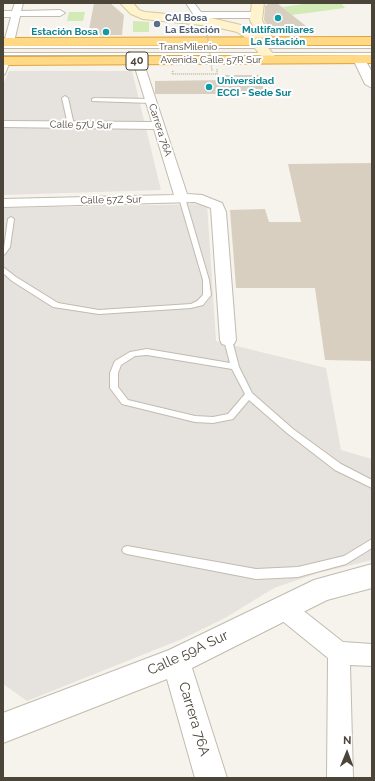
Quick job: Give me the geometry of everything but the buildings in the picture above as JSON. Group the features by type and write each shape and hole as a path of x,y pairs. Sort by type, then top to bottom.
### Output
{"highway":[{"path":"212,41 232,35 233,30 227,25"},
{"name":"Avenida Calle 57R Sur","path":"5,59 138,61 264,48 372,40"},
{"name":"Avenida Calle 57R Sur","path":"5,44 212,41 359,59 372,59"}],"main road":[{"path":"126,3 133,11 143,15 227,25 246,31 264,48"},
{"path":"258,3 256,17 261,30 264,48"},
{"path":"201,22 243,22 256,17"}],"street":[{"path":"5,44 19,3"},
{"path":"190,3 201,22"},
{"path":"3,14 60,13"},
{"path":"359,59 372,84"},
{"name":"Carrera 76A","path":"138,61 182,198"},
{"name":"Calle 57U Sur","path":"3,124 159,126"},
{"name":"Calle 57Z Sur","path":"3,203 197,198 217,206 219,212 228,340"},
{"name":"Calle 59A Sur","path":"5,725 176,661 323,589 372,576"},
{"path":"283,608 339,653 372,655"},
{"path":"339,653 340,778"},
{"name":"Carrera 76A","path":"176,661 211,778"}],"lane":[{"name":"TransMilenio","path":"5,44 264,48 372,47"},
{"name":"TransMilenio","path":"5,59 264,48 372,54"},
{"path":"3,74 5,59"},
{"path":"65,98 71,125"},
{"path":"94,100 151,101"},
{"path":"3,269 14,279 56,305 99,312 191,306 200,303 207,295 206,280 182,198"},
{"path":"3,253 6,250 6,239 11,219"},
{"path":"228,340 235,367 249,395 290,431 338,467 372,486"},
{"path":"235,367 147,352 133,354 118,363 114,373 114,388 125,402 195,419 214,420 230,416 249,395"},
{"path":"127,550 256,574 298,572 346,560 372,543"}],"path":[{"path":"201,22 172,31 172,33 207,33 212,71"}],"shaded area":[{"path":"9,71 132,71 161,190 3,195 3,85"},
{"path":"207,204 216,341 326,368 341,450 372,459 372,560 318,573 274,588 225,618 182,639 27,701 3,684 3,208"}],"green space":[{"path":"311,3 341,3 345,8 292,15 282,7"},
{"path":"69,12 85,12 83,21 67,21"},
{"path":"133,21 149,22 149,32 133,32"}],"place":[{"name":"Multifamiliares La Estación","path":"278,18"},
{"name":"CAI Bosa La Estación","path":"157,24"},
{"name":"Estación Bosa","path":"106,32"},
{"name":"Universidad ECCI - Sede Sur","path":"209,87"}]}
